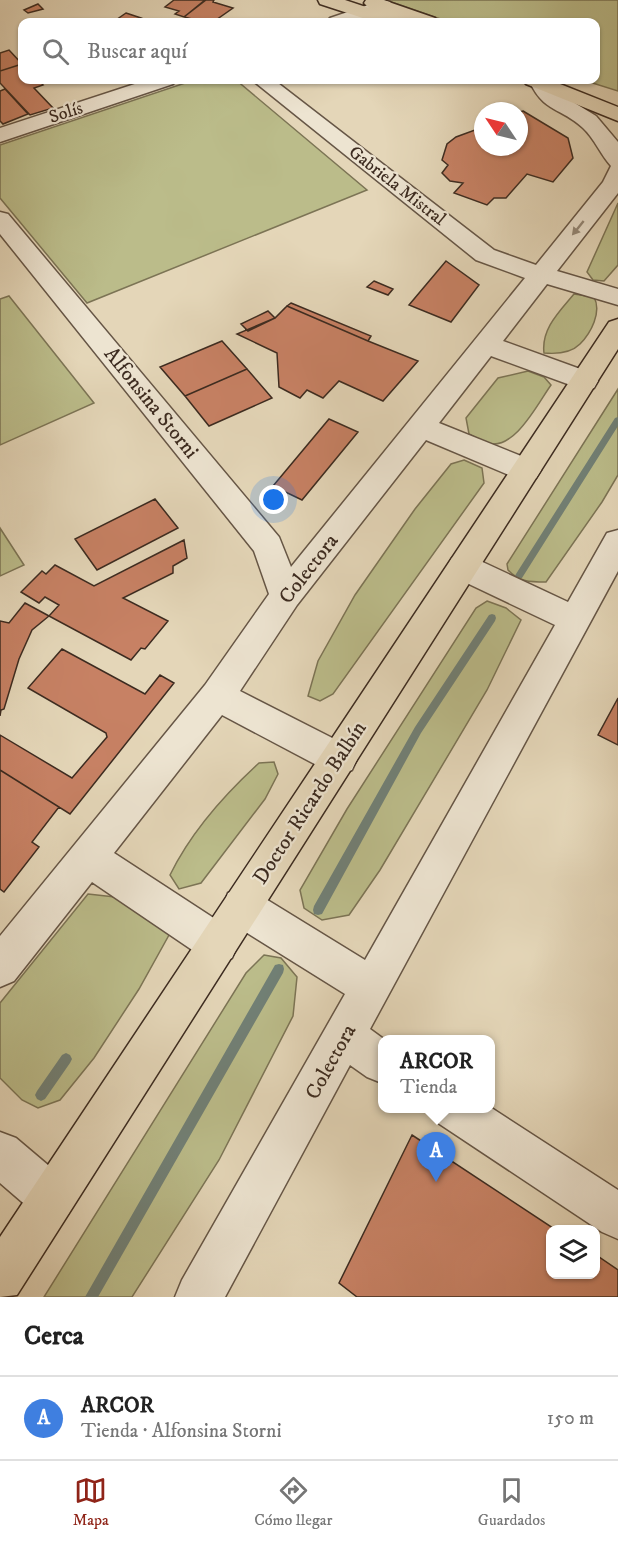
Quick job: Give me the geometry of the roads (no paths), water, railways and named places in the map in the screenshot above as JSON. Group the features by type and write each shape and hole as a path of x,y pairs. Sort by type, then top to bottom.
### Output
{"main road":[{"path":"327,0 411,18"},
{"path":"548,84 606,99"},
{"path":"575,84 606,99 618,115"},
{"path":"606,99 618,126"},
{"name":"Doctor Ricardo Balbín","path":"0,1278 618,328"}],"street":[{"path":"350,18 377,10"},
{"name":"Solís","path":"0,135 154,84"},
{"name":"Gabriela Mistral","path":"267,84 485,255 505,264 618,297"},
{"path":"539,84 546,95 588,121 605,138 618,161"},
{"name":"Colectora","path":"0,967 216,696 286,596 614,183 618,171"},
{"name":"Alfonsina Storni","path":"0,219 268,546 286,596"},
{"path":"486,344 584,381"},
{"path":"422,427 526,470"},
{"name":"Colectora","path":"199,1297 618,542"},
{"path":"463,567 576,620"},
{"path":"216,696 339,759"},
{"path":"87,857 218,945"},
{"path":"242,907 372,987"},
{"path":"345,1037 378,1059"},
{"path":"461,1113 618,1216"},
{"path":"0,1154 52,1198"}],"waterway":[{"path":"519,576 618,420"},
{"path":"318,910 418,730 492,618"},
{"path":"91,1297 279,969"},
{"path":"41,1095 66,1059"}],"place":[{"name":"ARCOR","path":"436,1182"}]}
